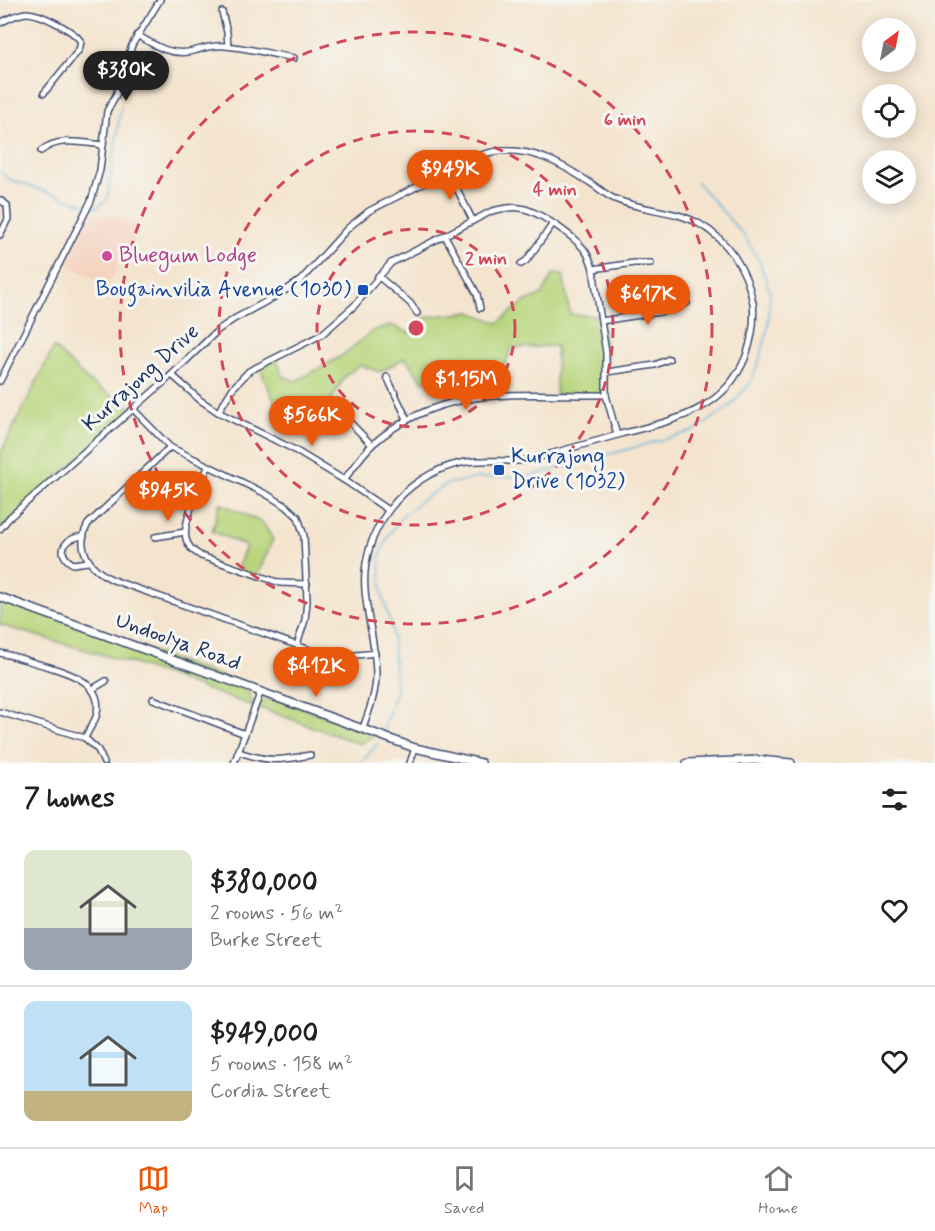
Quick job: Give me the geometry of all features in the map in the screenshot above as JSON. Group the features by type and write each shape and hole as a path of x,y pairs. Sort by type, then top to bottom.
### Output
{"main road":[{"name":"Undoolya Road","path":"0,597 415,748 481,763"},
{"path":"687,763 759,760 791,763"}],"street":[{"path":"0,381 86,213 98,178 107,111 116,95 132,45 160,0"},
{"path":"222,12 226,24 228,46"},
{"path":"0,23 29,13 76,35 81,42 79,50 44,93"},
{"path":"137,35 158,47 174,52 187,52 211,46 228,46 294,58"},
{"path":"41,151 48,145 61,142 103,145"},
{"name":"Kurrajong Drive","path":"0,529 10,517 232,320 301,280 357,219 466,161 497,152 535,154 560,163 613,199 681,216 697,223 720,240 738,261 750,286 754,312 750,344 737,375 720,394 692,413 529,460 462,462 434,472 410,488 388,510 374,535 364,576 364,590 375,653 376,686 363,728"},
{"path":"448,171 473,221"},
{"path":"0,200 8,205 9,209 8,219 0,235"},
{"path":"218,412 242,377 249,371 321,335 354,306 391,263 502,208 520,208 536,213 582,247 589,257 593,269 606,353 606,395 617,435"},
{"path":"521,264 526,261 552,225"},
{"path":"446,236 477,294 480,308"},
{"path":"593,269 651,263"},
{"path":"378,276 410,303 417,313"},
{"path":"601,321 673,310 687,303"},
{"path":"607,372 655,365 669,359"},
{"path":"0,361 8,364"},
{"path":"172,375 200,400 218,412 293,449 388,510"},
{"path":"387,377 407,419"},
{"path":"344,480 372,445 407,419 441,404 476,397 606,395"},
{"path":"336,408 372,445"},
{"path":"133,409 170,447 266,494 286,506 298,517 304,536 307,584 305,620 297,645"},
{"path":"170,447 93,518 84,536 88,562 113,580 325,655 350,657 375,653"},
{"path":"208,467 185,532 188,545 201,556 280,583 307,584"},
{"path":"155,537 185,532"},
{"path":"84,536 70,538 66,541 63,550 66,559 73,564 88,562"},
{"path":"0,653 73,674 86,682 97,710 85,738"},
{"path":"91,690 106,681"},
{"path":"234,763 261,691"},
{"path":"153,699 245,734"},
{"path":"0,712 85,738 98,750 105,763"},
{"path":"410,763 415,748"},
{"path":"239,752 278,761 310,755"}],"shaded area":[{"name":"Bluegum Lodge","path":"86,213 135,221 134,241 107,286 60,260"}],"green space":[{"path":"553,274 563,275 570,314 600,316 606,353 606,395 556,395 556,346 512,348 502,371 508,396 499,396 494,370 456,374 423,382 405,358 380,372 360,365 345,376 327,407 282,419 259,366 276,358 283,376 296,381 340,357 374,330 391,325 409,333 417,322 427,317 471,312 498,323 524,302 542,295"},
{"path":"54,347 88,381 133,409 0,529 0,454"},
{"path":"220,503 263,523 273,539 257,576 237,569 246,546 212,531"},
{"path":"0,597 245,685 255,707 137,665 0,625"},
{"path":"271,698 378,733 360,744 257,707 260,702"}],"waterway":[{"path":"92,207 96,208 107,200 121,107"},
{"path":"0,172 11,180 87,205"},
{"path":"383,731 396,690 392,629 382,593 380,557 388,536 402,516 447,484 477,478 531,476 694,431 728,408 749,385 759,362 768,329 770,292 760,263 745,237 696,181"},
{"path":"361,763 378,743"}],"place":[{"name":"Bluegum Lodge","path":"107,256"},
{"name":"Bougainvilia Avenue (1030)","path":"363,290"},
{"name":"Kurrajong Drive (1032)","path":"499,470"}]}
